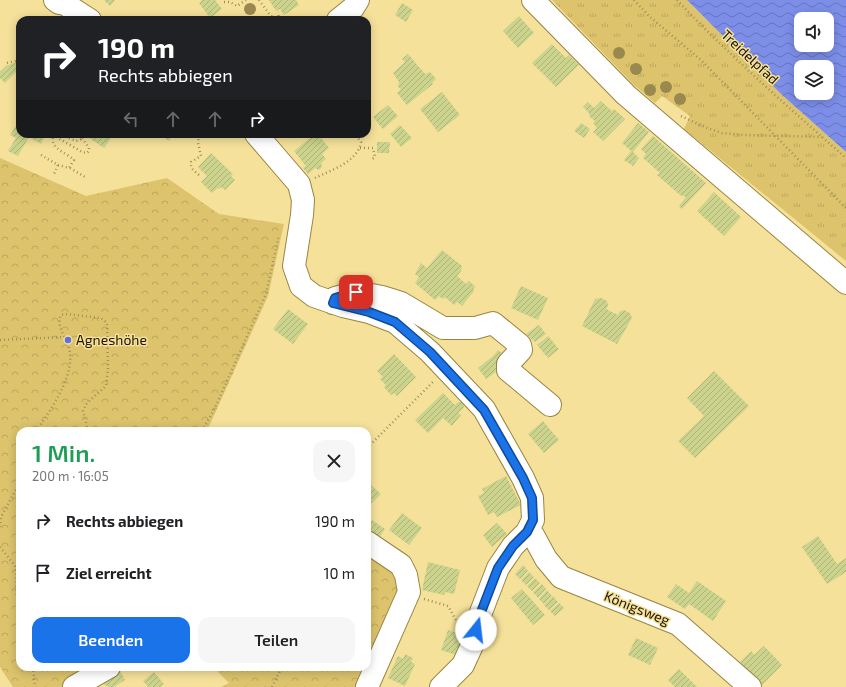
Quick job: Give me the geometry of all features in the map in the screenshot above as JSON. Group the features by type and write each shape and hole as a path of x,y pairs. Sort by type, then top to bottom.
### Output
{"street":[{"path":"55,0 65,4 84,16"},
{"path":"343,16 353,8 358,0"},
{"path":"533,0 626,95 846,283"},
{"path":"259,138 299,184 303,200 294,266 300,286 314,296 333,303 369,312 395,322 430,352 484,410 523,478 532,498 533,520 527,532 513,546 498,568 478,620 474,641 463,665 441,687"},
{"path":"333,303 335,298 356,292 401,303 443,328 476,328 493,323 520,345 521,350 508,364 508,370 550,405"},
{"name":"Königsweg","path":"527,532 534,535 546,559 562,577 678,624 750,687"},
{"path":"367,687 409,592 406,575 401,565 371,545"},
{"path":"74,687 102,671"}],"path":[{"path":"224,2 230,2 236,6 246,0"},
{"path":"259,0 271,16"},
{"path":"634,0 650,17 701,60 846,208"},
{"name":"Treidelpfad","path":"677,0 700,24 846,158"},
{"path":"278,16 279,12"},
{"path":"7,63 16,61"},
{"path":"674,115 681,116 722,133 822,137"},
{"path":"55,138 52,140 54,146 74,160 70,168"},
{"path":"58,138 82,152 87,153 89,151 89,148 82,139 76,141 69,138"},
{"path":"199,138 198,143 201,156 191,162 190,165 199,175"},
{"path":"314,178 340,166 357,154 361,142 358,138"},
{"path":"360,148 373,148 375,157 371,160"},
{"path":"41,155 58,165 68,169 70,168 85,177"},
{"path":"54,174 58,165"},
{"path":"204,427 214,410 266,294 280,229"},
{"path":"39,427 49,412 65,382 70,354 68,342 59,325 59,319 61,315 66,314 101,318 107,323 108,369 106,386 87,403 83,411 87,427"},
{"path":"0,340 64,337"},
{"path":"371,444 447,369"},
{"path":"0,527 1,517 16,489"},
{"path":"0,547 16,567 16,594"},
{"path":"423,598 448,606 465,635 474,641"},
{"path":"33,671 35,687"},
{"path":"272,687 280,671"}],"green space":[{"path":"552,0 687,0 781,94 846,152 846,261 684,129 690,116 662,96 655,103 633,84"},
{"path":"0,158 86,196 167,178 219,214 284,224 268,296 209,427 16,427 16,671 90,671 61,687 13,687 0,667"},
{"path":"371,557 397,571 404,593 371,671"},
{"path":"217,671 371,671 364,687 221,687 229,683"}],"water":[{"path":"687,0 846,0 846,152 781,94"}],"building":[{"path":"104,0 115,0 110,6"},
{"path":"202,0 215,0 222,9 213,16 209,16 199,3"},
{"path":"269,0 296,0 299,5 284,15 280,9 276,11"},
{"path":"402,3 413,10 406,22 395,15"},
{"path":"519,16 534,33 518,48 503,31"},
{"path":"552,44 566,58 569,55 579,65 556,87 532,63"},
{"path":"408,54 425,74 430,72 436,79 432,83 433,84 407,105 397,93 401,89 398,87 399,82 393,73 405,62 402,59"},
{"path":"16,62 16,72 5,83 0,78 0,72 6,66"},
{"path":"442,92 460,115 438,132 420,109"},
{"path":"601,101 612,111 614,109 625,119 603,141 593,132 597,128 593,123 595,121 583,107 588,102 594,108"},
{"path":"388,105 398,116 383,129 373,117"},
{"path":"581,123 590,129 584,138 574,131"},
{"path":"638,123 649,132 633,152 639,158 633,166 624,160 631,151 622,143"},
{"path":"16,125 16,138 10,135"},
{"path":"400,125 412,138 401,147 390,134"},
{"path":"653,136 706,183 682,209 679,206 686,197 680,195 657,175 660,173 643,158 646,154 641,149"},
{"path":"16,138 28,138 18,156 8,151"},
{"path":"31,138 44,138 41,144"},
{"path":"89,138 111,138 104,148"},
{"path":"310,138 321,138 329,148 322,154 326,159 321,163 322,167 319,170 315,168 308,174 303,168 306,166 294,151"},
{"path":"377,142 390,142 389,153 377,153"},
{"path":"211,153 233,174 231,176 235,180 225,190 221,187 212,193 201,182 207,176 198,167"},
{"path":"714,192 741,217 724,236 697,211"},
{"path":"442,250 462,266 461,271 457,276 466,284 469,281 475,286 474,291 462,306 457,302 454,305 445,297 443,299 439,296 435,300 415,283 419,277 415,274 421,263 427,268"},
{"path":"521,286 548,298 538,320 511,308"},
{"path":"601,298 607,301 608,306 606,309 618,315 619,312 624,310 630,313 632,318 617,344 582,326 595,299"},
{"path":"288,309 308,324 293,344 273,329"},
{"path":"539,325 546,334 535,342 526,334"},
{"path":"548,336 559,349 548,358 537,345"},
{"path":"498,350 510,359 500,369 486,379 478,368"},
{"path":"394,354 416,377 397,396 394,393 391,395 384,387 386,385 380,379 383,377 377,371"},
{"path":"714,371 749,406 695,458 678,441 704,416 687,398"},
{"path":"443,393 455,405 458,402 462,402 464,407 458,413 461,415 452,426 443,418 428,433 415,420"},
{"path":"543,421 559,440 544,453 528,434"},
{"path":"506,476 521,505 497,517 494,512 488,515 478,496 484,493 482,489"},
{"path":"371,485 381,494 371,504"},
{"path":"402,513 422,528 409,545 389,530"},
{"path":"372,520 385,529 380,537 371,531"},
{"path":"497,523 507,534 492,547 483,535"},
{"path":"818,536 837,564 846,558 846,572 827,584 802,547"},
{"path":"428,562 460,570 454,594 445,592 444,595 422,590"},
{"path":"523,565 528,571 520,579 515,574"},
{"path":"529,572 534,577 526,585 521,580"},
{"path":"535,578 540,583 532,591 527,586"},
{"path":"697,581 726,601 713,621 689,604 685,609 667,597 676,584 689,593"},
{"path":"542,584 546,589 538,598 533,592"},
{"path":"522,589 545,615 533,625 511,598"},
{"path":"547,590 552,596 544,604 539,599"},
{"path":"553,596 558,602 549,610 544,605"},
{"path":"559,603 564,608 555,616 550,611"},
{"path":"448,630 463,635 456,655 441,650"},
{"path":"636,638 658,648 650,665 628,655"},
{"path":"764,646 782,665 762,685 740,662 751,651 754,655"},
{"path":"405,654 413,658 411,662 415,664 405,686 388,678 398,656 403,659"},
{"path":"679,669 697,687 675,687 668,680"},
{"path":"112,671 120,671 125,680 114,687 109,687 97,681"},
{"path":"154,672 164,684 160,687 148,687 143,681"}],"place":[{"name":"Agneshöhe","path":"68,340"}],"route":[{"path":"356,292 335,298 333,303 369,312 395,322 430,352 484,410 523,478 532,498 533,520 527,532 513,546 498,568 478,620 476,630"}]}
